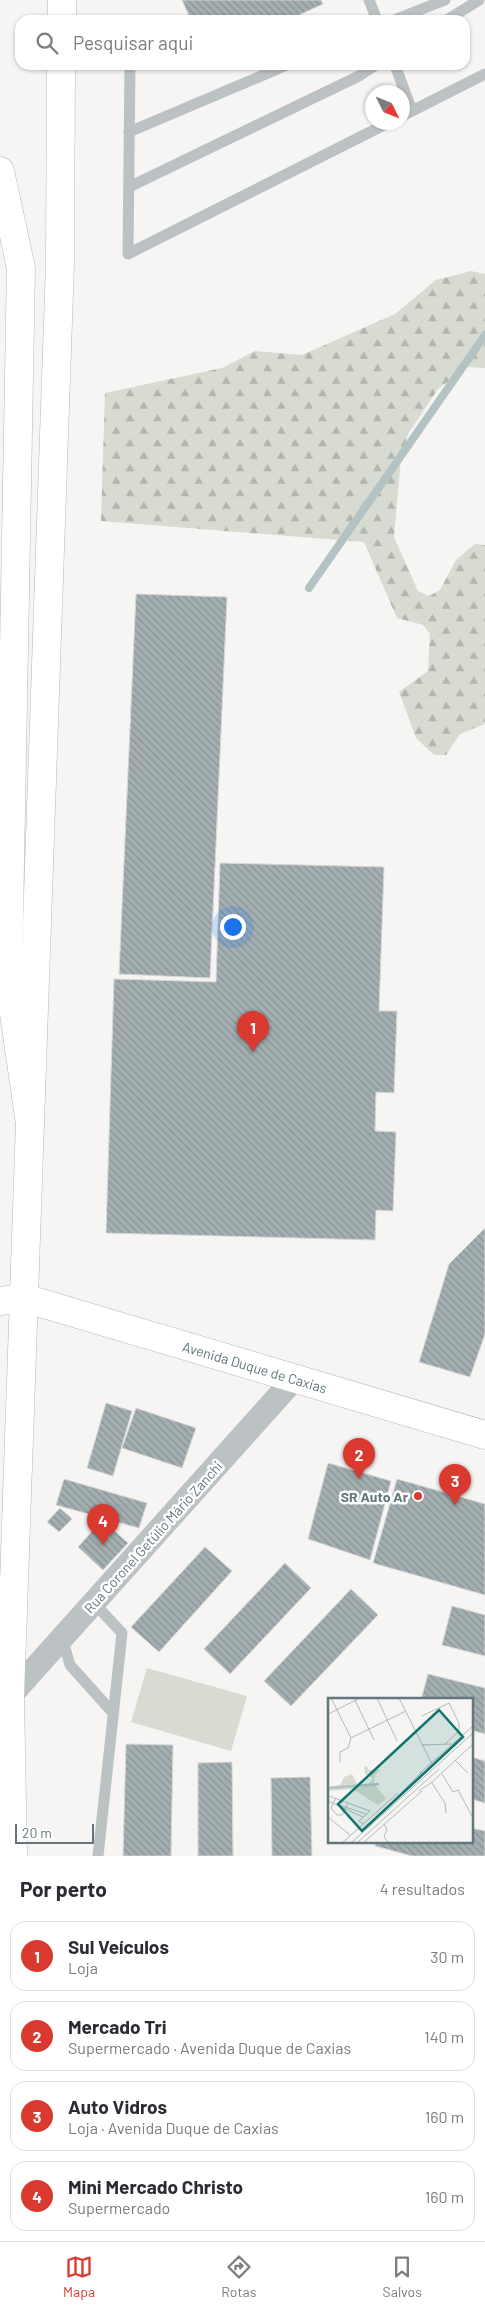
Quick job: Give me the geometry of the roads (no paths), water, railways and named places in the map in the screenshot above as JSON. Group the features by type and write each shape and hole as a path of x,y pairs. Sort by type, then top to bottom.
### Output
{"main road":[{"path":"62,0 62,15"},
{"path":"13,1856 10,1696 12,1299 30,1124 60,264 61,70"},
{"path":"0,171 21,268 8,972 30,1124"},
{"name":"Avenida Duque de Caxias","path":"12,1299 295,1378 485,1435"}],"street":[{"name":"Rua Coronel Getúlio Mário Zanchi","path":"10,1696 295,1378"}],"lane":[{"path":"369,0 374,15"},
{"path":"407,15 445,0"},
{"path":"455,15 479,0"},
{"path":"130,70 128,254 374,130"},
{"path":"129,132 275,70"},
{"path":"129,187 368,70"},
{"path":"396,70 400,85"},
{"path":"410,112 485,74"},
{"path":"94,1602 122,1633 98,1856"},
{"path":"62,1638 70,1665 113,1713"}],"waterway":[{"path":"309,588 485,335"}],"place":[{"name":"Sul Veículos","path":"253,1052"},
{"name":"Mercado Tri","path":"359,1479"},
{"name":"SR Auto Ar","path":"418,1496"},
{"name":"Auto Vidros","path":"455,1505"},
{"name":"Mini Mercado Christo","path":"103,1545"}]}
